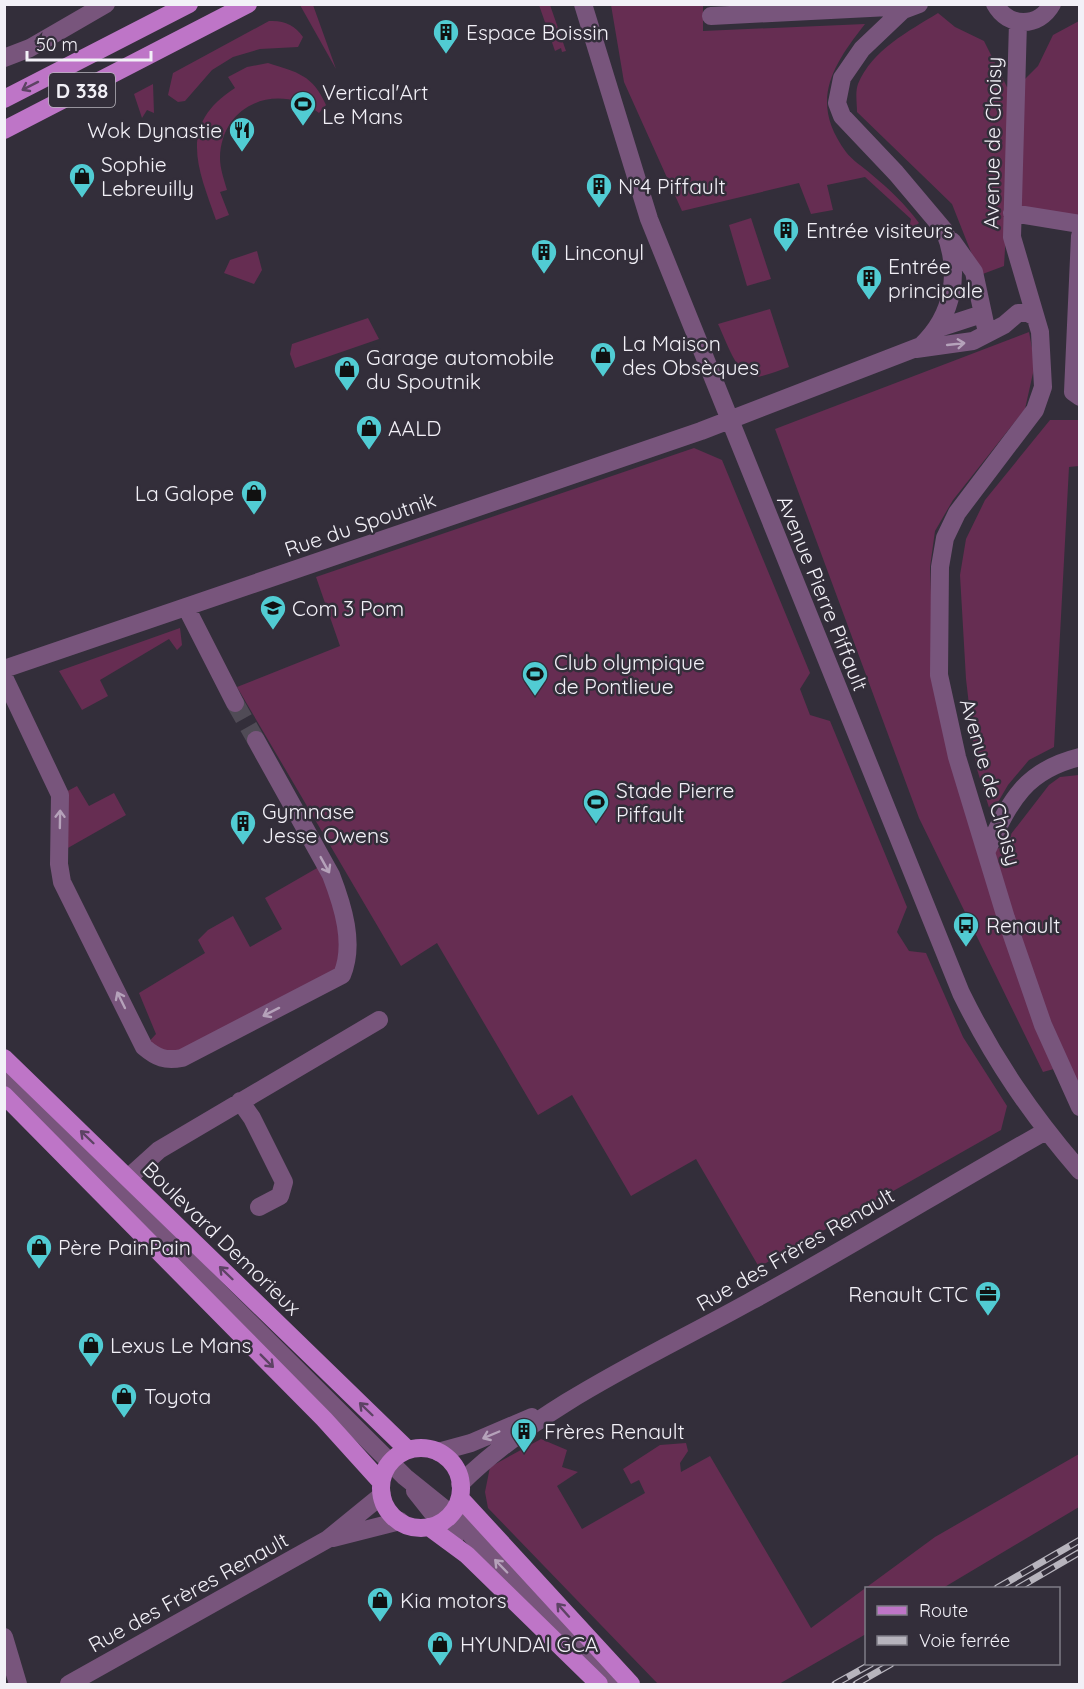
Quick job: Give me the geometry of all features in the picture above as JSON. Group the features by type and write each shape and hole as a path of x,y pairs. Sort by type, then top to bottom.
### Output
{"main road":[{"name":"D 338","path":"4,99 189,4"},
{"name":"D 338","path":"4,130 248,4"},
{"name":"Boulevard Demorieux","path":"4,1058 408,1450"},
{"path":"4,1095 324,1419 381,1489 386,1507 400,1521 416,1528 448,1509"},
{"path":"381,1489 390,1462 408,1450 423,1448 448,1457 456,1466 448,1509 467,1555 599,1684"},
{"path":"448,1509 631,1684"}],"street":[{"path":"4,58 30,48 106,4"},
{"name":"Avenue Pierre Piffault","path":"583,4 649,219 961,993 985,1043 1018,1095 1080,1171"},
{"path":"995,4 1002,14 1018,22 1037,20 1052,4"},
{"path":"711,16 914,5"},
{"path":"914,5 883,26 853,60 839,85 837,103 842,116 896,173 944,230 974,272 986,329 994,330"},
{"name":"Avenue de Choisy","path":"1018,22 1012,237 1040,332 1044,369 1039,401 1035,410 957,513 945,538 940,567 939,675 957,757 1006,918 1043,1025 1080,1107"},
{"path":"1012,213 1080,224"},
{"path":"915,350 936,329 951,299 954,277 950,247 944,230"},
{"path":"1080,236 1073,392 1080,397"},
{"path":"915,350 959,345 973,341 1018,313 1035,317"},
{"path":"936,329 982,314"},
{"name":"Rue du Spoutnik","path":"4,669 729,420 915,350"},
{"path":"186,607 235,703"},
{"path":"4,677 60,795 59,864 62,882 144,1047 156,1057 168,1060 182,1058 342,975 347,962 348,947 340,899 331,875 256,740"},
{"path":"987,850 1005,809 1029,782 1053,765 1080,757"},
{"path":"128,1178 159,1150 379,1020"},
{"path":"4,1078 405,1477 448,1509 614,1684"},
{"path":"240,1101 252,1118 284,1182 280,1196 259,1207"},
{"name":"Rue des Frères Renault","path":"438,1452 471,1443 564,1404 759,1297 1046,1131"},
{"name":"Rue des Frères Renault","path":"448,1509 483,1461 564,1404"},
{"name":"Rue des Frères Renault","path":"69,1684 328,1539 381,1489"},
{"name":"Rue des Frères Renault","path":"328,1539 400,1521"},
{"path":"4,1637 18,1684"}],"shaded area":[{"path":"300,5 313,5 336,69"},
{"path":"539,5 550,5 566,51 562,52 561,48 555,51"},
{"path":"611,5 703,5 703,31 865,24 843,55 829,85 827,101 829,117 835,134 848,155 890,191 919,223 908,233 911,219 865,177 827,185 833,210 811,214 799,183 682,211 624,82"},
{"path":"938,13 955,27 984,41 1007,87 1014,90 1038,66 1053,35 1079,21 1079,224 1011,213 1006,232 1004,266 980,275 952,204 857,112 858,84 872,61 892,42"},
{"path":"269,21 280,21 293,26 303,37 298,47 260,49 233,57 212,70 185,101 178,102 168,95 173,73"},
{"path":"268,63 296,72 310,81 326,105 319,113 303,104 287,99 270,99 255,103 241,111 230,123 223,139 220,158 227,190 220,192 229,215 216,220 199,165 197,148 199,132 205,117 217,102 235,88 228,77 247,67"},
{"path":"153,84 154,113 147,110 142,118 134,94"},
{"path":"751,218 771,279 747,286 729,225"},
{"path":"257,251 262,270 254,284 224,273 230,260"},
{"path":"770,309 789,367 756,377 749,376 738,365 718,324"},
{"path":"368,318 379,339 295,368 290,354 292,344"},
{"path":"1029,332 1035,364 1025,409 953,500 935,531 930,567 934,676 985,855 1001,847 1049,785 1060,777 1079,775 1079,1082 1061,1067 1043,1072 919,818 775,429"},
{"path":"1050,420 1080,420 1079,466 1069,467 1054,747 1029,760 1008,785 991,814 976,766 966,679 960,575 966,539 985,500"},
{"name":"Stade Pierre Piffault","path":"694,448 722,460 810,673 800,689 810,715 830,721 907,907 897,932 909,951 926,953 963,1037 1007,1106 1001,1130 759,1267 696,1159 631,1196 572,1095 538,1115 437,943 401,966 237,687 340,646 316,577"},
{"path":"180,628 182,645 177,650 169,639 100,680 108,696 82,710 59,671"},
{"path":"77,786 89,806 114,793 126,815 59,853 60,795"},
{"path":"324,864 347,962 182,1058 144,1047 156,1034 139,993 205,953 198,940 208,930 233,916 250,947 282,929 265,898"},
{"path":"541,1439 567,1450 562,1467 578,1472 557,1486 582,1529 645,1493 639,1480 631,1484 623,1469 660,1445 686,1443 688,1451 680,1463 681,1472 710,1456 811,1628 865,1588 865,1635 779,1684 658,1684 488,1508 485,1492 490,1467"},
{"path":"1079,1454 1079,1507 945,1587 867,1587 935,1537"}],"tunnel":[{"path":"235,703 256,740"}],"railway":[{"path":"999,1587 1080,1540"},
{"path":"1020,1587 1080,1552"},
{"path":"835,1684 869,1665"},
{"path":"856,1684 889,1665"}],"place":[{"name":"Espace Boissin","path":"446,55"},
{"name":"Vertical'Art Le Mans","path":"303,127"},
{"name":"Wok Dynastie","path":"242,153"},
{"name":"Sophie Lebreuilly","path":"82,199"},
{"name":"N°4 Piffault","path":"599,209"},
{"name":"Entrée visiteurs","path":"786,253"},
{"name":"Linconyl","path":"544,275"},
{"name":"Entrée principale","path":"869,301"},
{"name":"La Maison des Obsèques","path":"603,378"},
{"name":"Garage automobile du Spoutnik","path":"347,392"},
{"name":"AALD","path":"369,451"},
{"name":"La Galope","path":"254,516"},
{"name":"Com 3 Pom","path":"273,631"},
{"name":"Club olympique de Pontlieue","path":"535,697"},
{"name":"Stade Pierre Piffault","path":"596,825"},
{"name":"Gymnase Jesse Owens","path":"243,846"},
{"name":"Renault","path":"966,948"},
{"name":"Père PainPain","path":"39,1270"},
{"name":"Renault CTC","path":"988,1317"},
{"name":"Lexus Le Mans","path":"91,1368"},
{"name":"Toyota","path":"124,1419"},
{"name":"Frères Renault","path":"524,1454"},
{"name":"Kia motors","path":"380,1623"},
{"name":"HYUNDAI GCA","path":"440,1667"}]}
